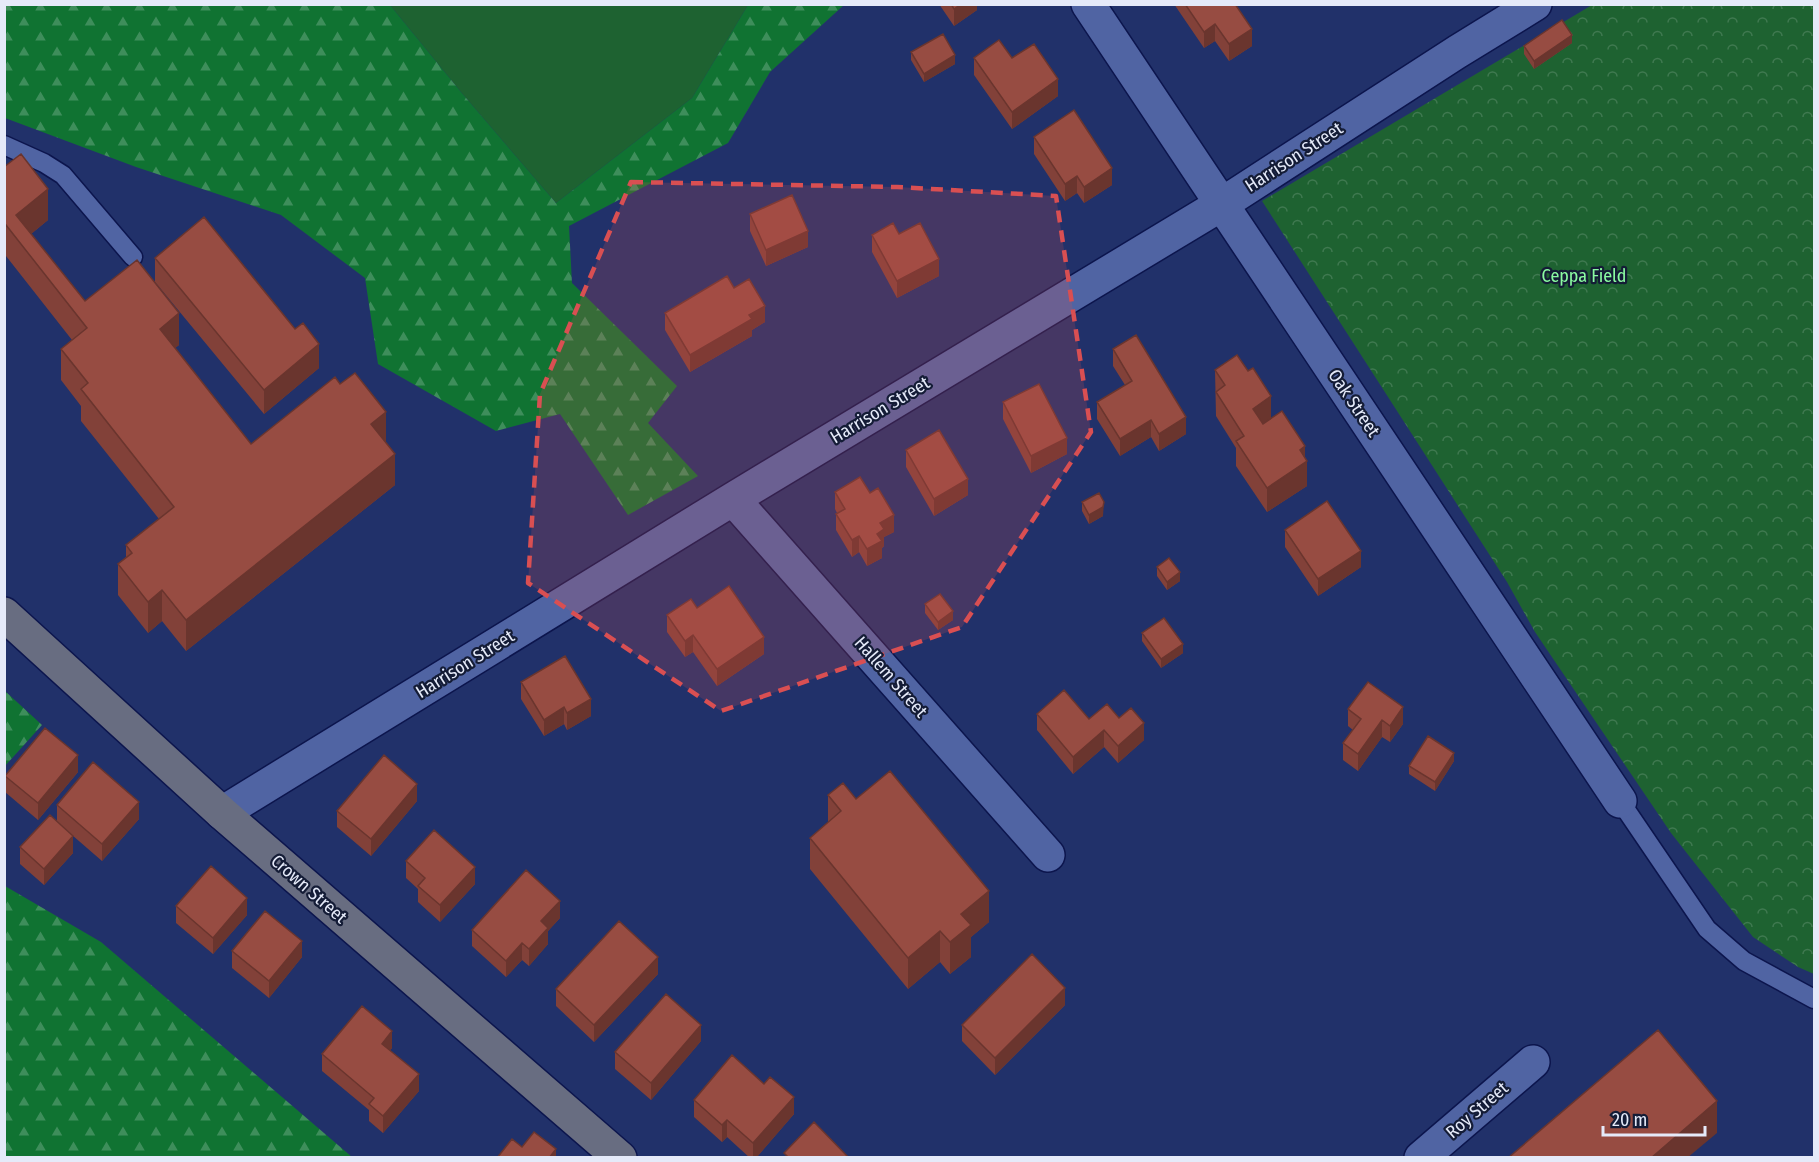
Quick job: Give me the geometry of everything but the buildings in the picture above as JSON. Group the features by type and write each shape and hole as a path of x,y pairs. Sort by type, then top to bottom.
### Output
{"street":[{"name":"Oak Street","path":"1088,4 1620,801"},
{"name":"Harrison Street","path":"222,813 733,499 1222,204 1458,51 1535,4"},
{"name":"Hallem Street","path":"733,499 1048,855"},
{"name":"Crown Street","path":"4,614 222,813 620,1158"},
{"name":"Roy Street","path":"1421,1158 1533,1062"}],"lane":[{"path":"4,145 44,163 63,175 133,257"},
{"path":"1620,801 1707,929 1744,961 1815,999"}],"highlighted area":[{"path":"631,182 897,187 1056,196 1091,432 962,627 721,711 528,583 540,394"}],"green space":[{"path":"4,5 390,5 556,203 692,98 748,5 844,5 770,72 728,143 569,226 572,283 677,386 648,423 698,476 628,515 560,414 496,431 378,364 365,278 281,215 136,167 5,118"},
{"path":"390,5 748,5 692,98 556,203"},
{"name":"Ceppa Field","path":"1592,5 1814,5 1814,974 1798,967 1753,937 1671,833 1535,632 1507,582 1262,201"},
{"path":"5,691 42,725 5,766"},
{"path":"5,886 101,942 352,1157 5,1157"}]}
